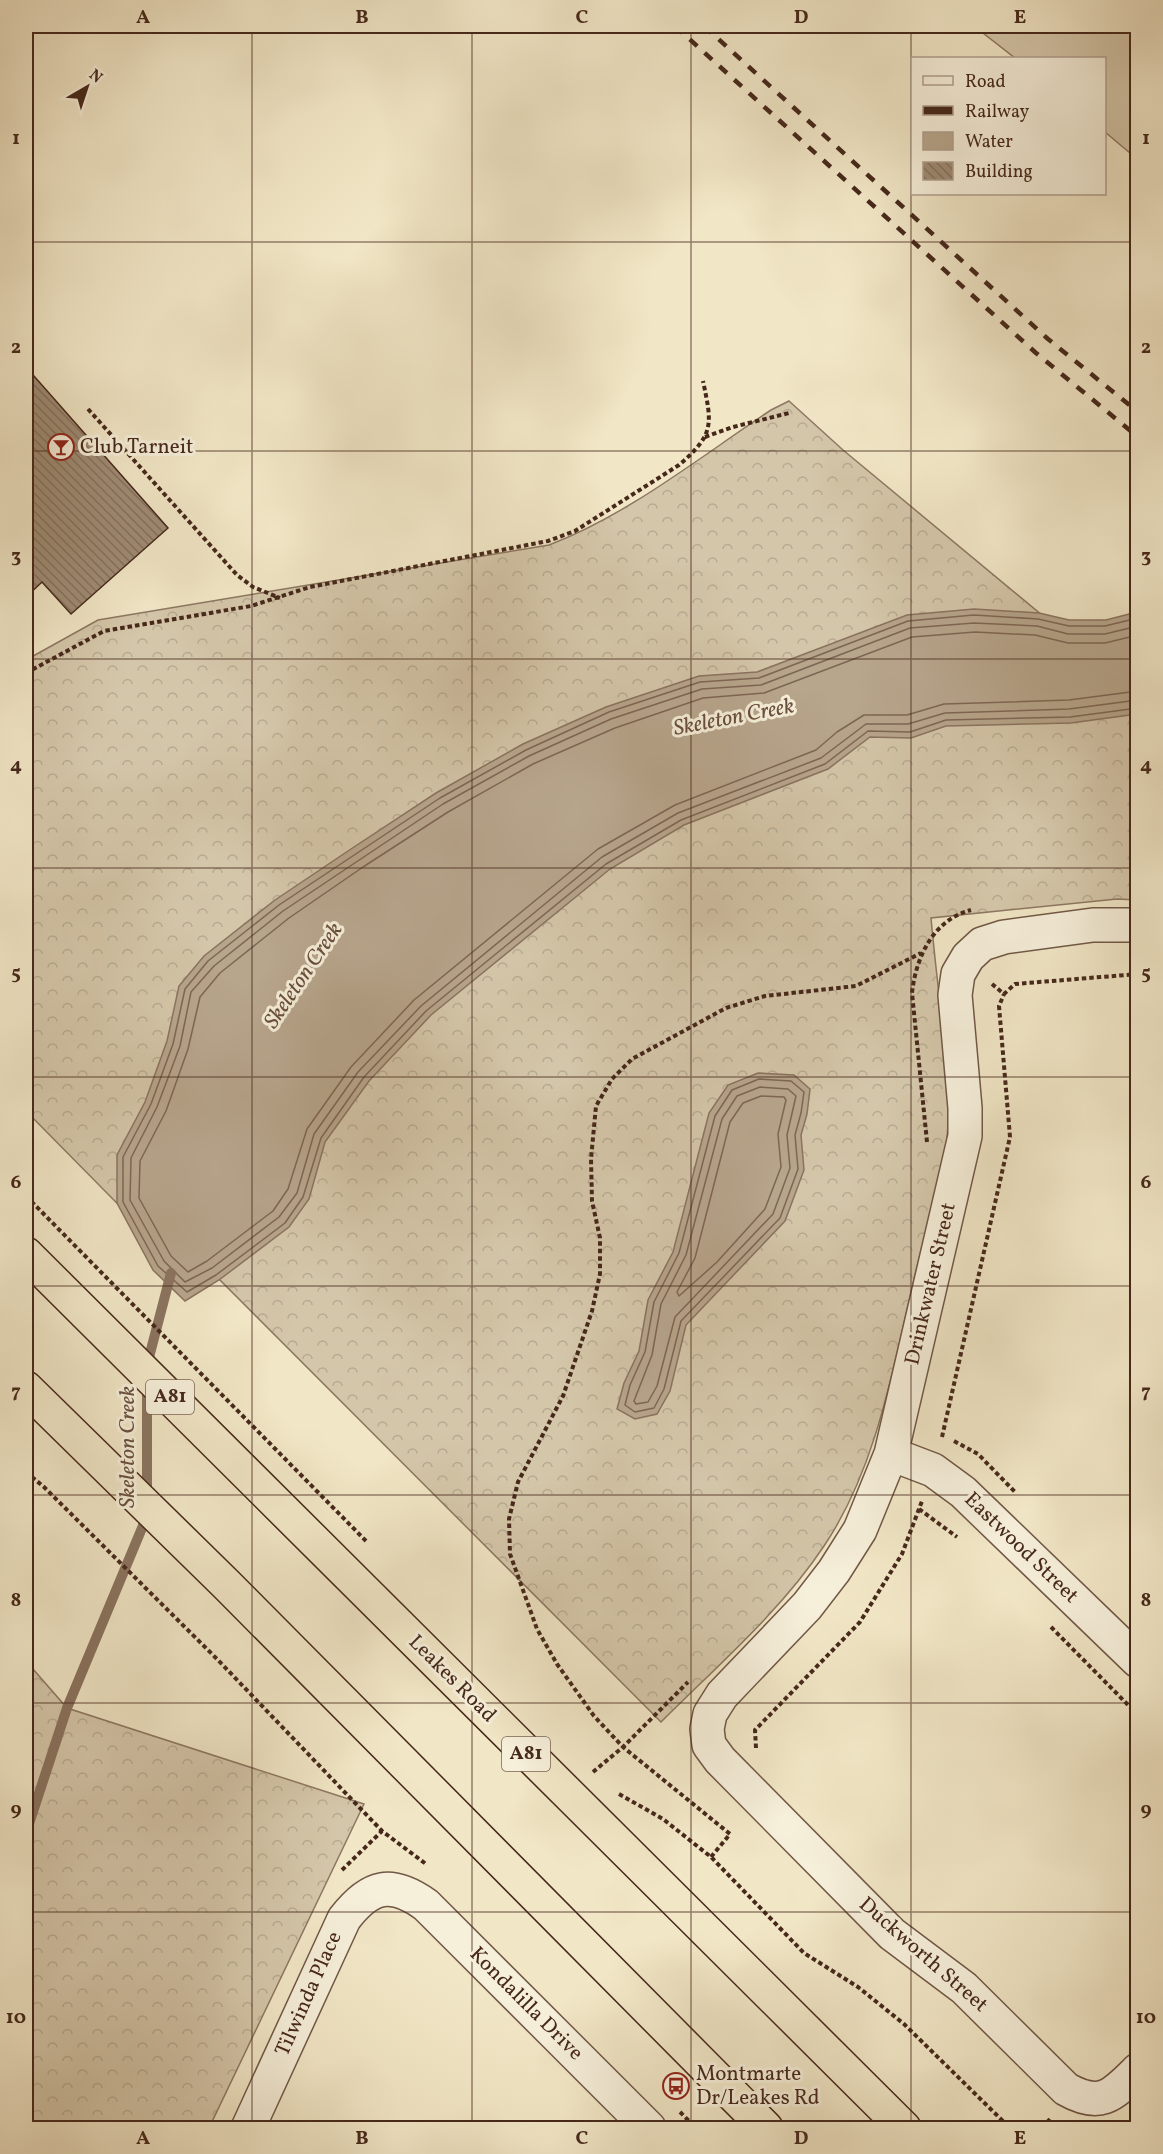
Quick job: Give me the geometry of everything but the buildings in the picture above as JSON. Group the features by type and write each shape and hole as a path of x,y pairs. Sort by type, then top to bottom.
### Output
{"highway":[{"name":"Leakes Road","path":"26,1254 904,2128"},
{"path":"26,1388 227,1585 766,2128"}],"street":[{"path":"964,962 982,944 1004,937 1093,925 1137,925"},
{"name":"Drinkwater Street","path":"707,1729 710,1714 722,1695 807,1606 834,1571 860,1530 891,1454 964,1136 965,1108 955,995 958,974 964,962"},
{"name":"Eastwood Street","path":"891,1454 933,1470 963,1492 1137,1661"},
{"name":"Duckworth Street","path":"707,1729 709,1745 720,1760 892,1934 964,1988 1066,2089 1078,2096 1092,2099 1104,2098 1116,2091 1137,2070"},
{"name":"Tilwinda Place","path":"248,2128 344,1919 355,1904 367,1895 381,1889 396,1889"},
{"name":"Kondalilla Drive","path":"396,1889 426,1905 649,2128"}],"path":[{"path":"26,673 104,630 251,606 310,587 548,541 575,531 680,465 705,437 711,419 703,381"},
{"path":"88,409 237,575 253,587 281,598"},
{"path":"705,437 733,427 789,414"},
{"path":"927,1149 912,993 915,969 921,953 936,934 962,913 980,908"},
{"path":"936,934 964,962 1004,994 1015,984 1137,974"},
{"path":"711,1857 730,1834 623,1747 594,1716 542,1638 523,1594 510,1554 509,1519 518,1482 563,1396 592,1311 600,1274 600,1238 592,1201 591,1160 596,1106 612,1079 632,1059 726,1008 765,996 856,986 921,953"},
{"path":"26,1196 368,1543"},
{"path":"26,1472 44,1487 217,1659 382,1831"},
{"path":"919,1509 964,1541"},
{"path":"1047,1623 1137,1715"},
{"path":"597,1779 590,1774 623,1747 697,1674"},
{"path":"611,1790 663,1819 711,1857 804,1953 858,1987 904,2024 1010,2128"}],"green space":[{"path":"974,26 1137,26 1137,159 1106,133 1106,57 1014,57"},
{"path":"789,401 843,450 1137,694 1137,900 1117,899 931,918 946,1071 947,1139 937,1191 893,1370 872,1444 843,1514 807,1570 747,1638 661,1722 190,1250 170,1257 26,1111 26,660 98,620 549,545 607,518 771,410"},
{"path":"26,1661 67,1708 364,1804 209,2128 26,2128"}],"water":[{"path":"974,609 1039,613 1069,620 1106,620 1137,612 1137,714 1071,723 946,726 911,738 870,737 828,769 684,825 610,869 431,1015 369,1081 325,1142 309,1199 289,1227 219,1280 185,1301 153,1270 117,1203 117,1155 145,1102 167,1041 179,986 204,956 275,900 351,849 436,793 523,744 606,707 699,676 757,672 907,615"},
{"path":"758,1073 794,1075 810,1089 807,1114 801,1135 804,1170 785,1221 686,1325 670,1391 657,1414 635,1419 617,1409 624,1383 639,1351 648,1300 673,1252 709,1113 728,1085"}],"waterway":[{"name":"Skeleton Creek","path":"147,1365 171,1273"},
{"name":"Skeleton Creek","path":"147,1384 147,1497"},
{"name":"Skeleton Creek","path":"26,1833 67,1708 147,1516"}],"railway":[{"path":"675,26 1036,353 1138,437"},
{"path":"704,26 1048,339 1138,412"}],"place":[{"name":"Club Tarneit","path":"61,447"},
{"name":"Montmarte Dr/Leakes Rd","path":"676,2086"}]}
